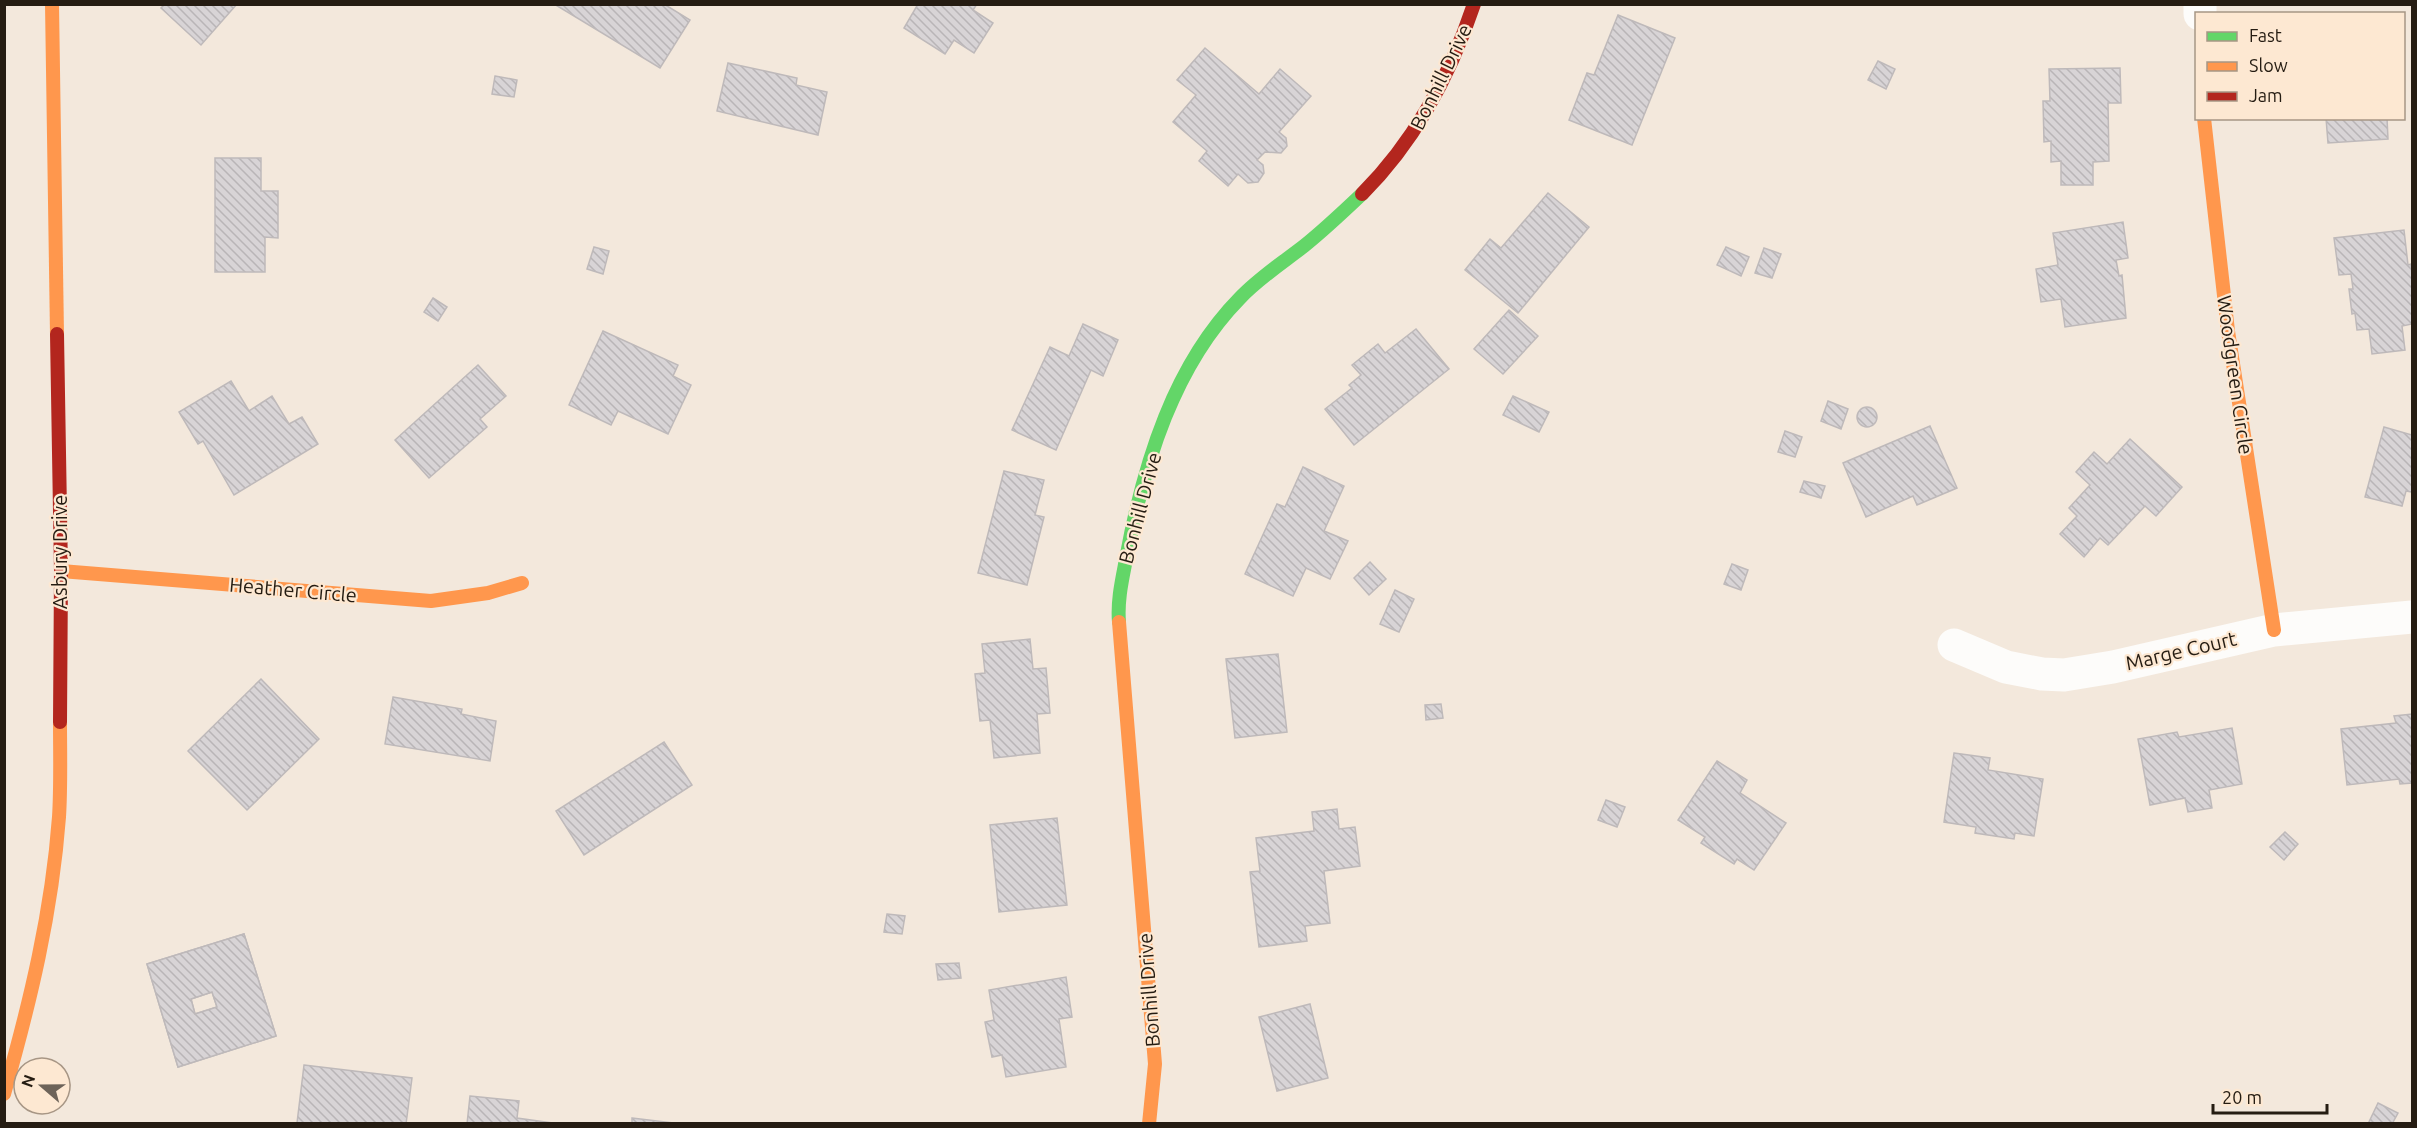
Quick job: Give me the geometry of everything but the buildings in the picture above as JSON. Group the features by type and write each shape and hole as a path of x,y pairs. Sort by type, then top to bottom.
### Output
{"street":[{"name":"Asbury Drive","path":"4,1094 34,987 52,887 59,816 61,571 52,4"},
{"name":"Bonhill Drive","path":"1149,1124 1155,1064 1118,611 1124,565 1149,461 1195,355 1234,304 1318,234 1382,175 1426,118 1454,60 1474,4"},
{"name":"Woodgreen Circle","path":"2204,120 2228,331 2274,630"},
{"name":"Heather Circle","path":"61,571 430,601 502,591 522,583"},
{"name":"Marge Court","path":"1954,645 2006,667 2042,674 2064,675 2114,667 2274,630 2412,617"}],"traffic: fast":[{"path":"1119,622 1122,579 1143,485 1165,417 1197,353 1217,325 1247,291 1311,240 1362,194"}],"traffic: slow":[{"path":"52,4 57,334"},
{"path":"2204,120 2228,331 2274,630"},
{"path":"61,571 431,601 488,593 522,583"},
{"path":"1119,622 1155,1064 1149,1124"},
{"path":"4,1094 39,957 51,888 59,817 60,722"}],"traffic: jam":[{"path":"1362,194 1399,152 1429,106 1454,56 1474,4"},
{"path":"57,334 61,571 60,722"}]}
